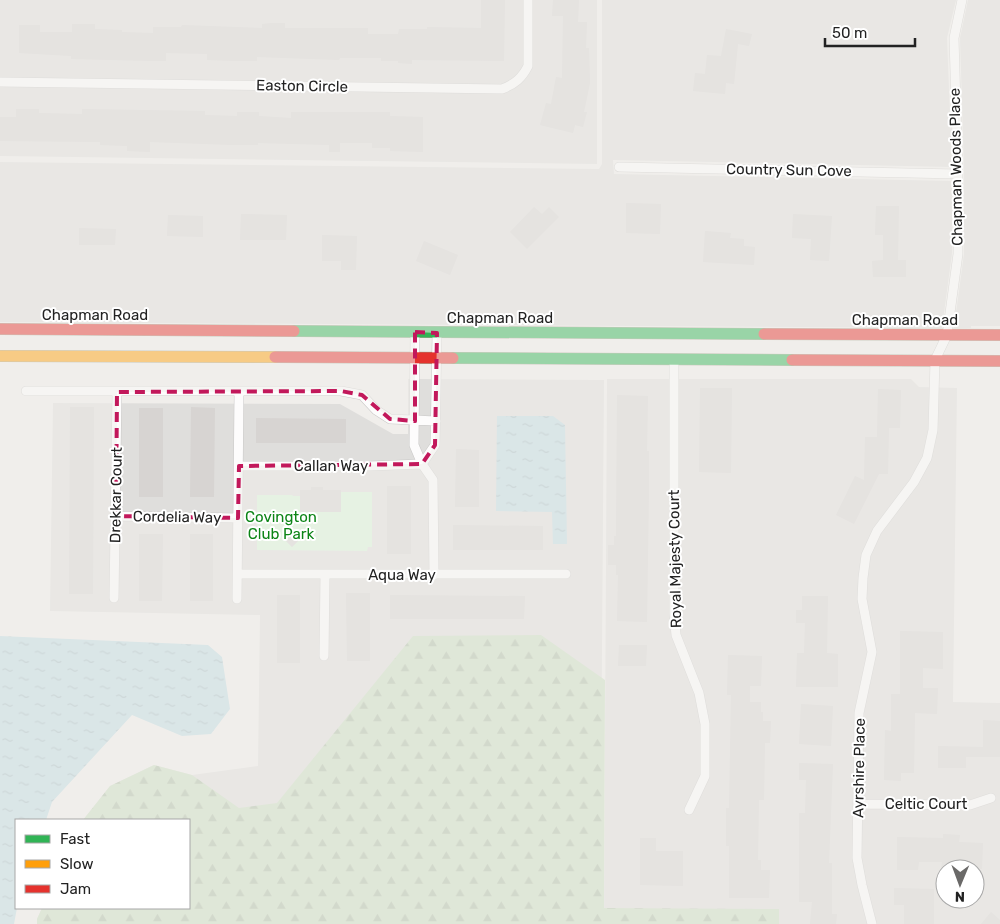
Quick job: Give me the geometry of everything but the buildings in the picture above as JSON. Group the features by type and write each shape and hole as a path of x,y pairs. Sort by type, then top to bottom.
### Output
{"street":[{"name":"Easton Circle","path":"0,82 502,88 514,85 524,75 528,66 528,0"},
{"name":"Chapman Woods Place","path":"947,335 958,254 954,38 962,0"},
{"name":"Country Sun Cove","path":"619,167 958,174"},
{"name":"Chapman Road","path":"0,329 1000,335"},
{"path":"415,332 414,445 422,464 433,480 434,575"},
{"path":"422,464 435,445 437,333"},
{"name":"Ayrshire Place","path":"872,924 862,885 858,858 859,713 872,652 862,600 866,555 877,531 914,482 926,458 933,430 935,360 947,335"},
{"path":"0,356 414,356 1000,360"},
{"name":"Royal Majesty Court","path":"674,359 674,614 676,635 699,693 705,724 704,776 689,810"},
{"path":"26,391 340,391 362,395 376,410 390,419 436,421"},
{"name":"Drekkar Court","path":"114,598 117,392"},
{"path":"237,599 239,392"},
{"name":"Callan Way","path":"239,466 422,464"},
{"name":"Cordelia Way","path":"116,516 238,518"},
{"name":"Aqua Way","path":"238,574 566,574"},
{"path":"324,656 325,574"},
{"name":"Celtic Court","path":"859,804 970,805 991,798"}],"highlighted area":[{"path":"415,332 437,333 435,445 422,464 239,466 238,518 116,516 117,392 341,391 362,395 390,419 415,421"}],"shaded area":[{"path":"0,0 597,0 597,164 0,156"},
{"path":"602,0 956,0 947,38 952,167 613,160 614,174 952,181 952,253 942,328 0,322 0,162 599,169 602,164"},
{"path":"968,0 1000,0 1000,326 954,328 964,254 964,167 960,38"},
{"path":"408,379 604,380 600,924 37,924 42,909 190,909 190,819 84,819 110,786 154,765 192,775 258,766 260,615 50,611 53,403 340,404 393,434 408,434"},
{"path":"607,379 911,379 919,387 957,388 953,702 1000,703 1000,924 604,924"}],"green space":[{"name":"Covington Club Park","path":"341,492 372,492 372,547 368,547 367,551 257,550 257,495 300,496 301,512 341,512"},
{"path":"541,635 605,680 604,908 779,909 779,924 37,924 42,909 190,909 190,819 84,819 110,786 154,765 192,775 239,808 277,803 413,636"}],"water":[{"path":"497,416 553,416 565,425 567,544 553,544 552,512 496,511"},
{"path":"0,636 208,645 222,657 230,709 211,734 182,736 132,715 52,802 46,819 15,819 15,909 17,909 14,924 0,924"}],"traffic: fast":[{"path":"294,331 764,334"},
{"path":"453,358 792,360"}],"traffic: slow":[{"path":"0,356 275,357"}],"traffic: jam":[{"path":"0,329 294,331"},
{"path":"764,334 1000,335"},
{"path":"275,357 453,358"},
{"path":"792,360 1000,361"}]}
